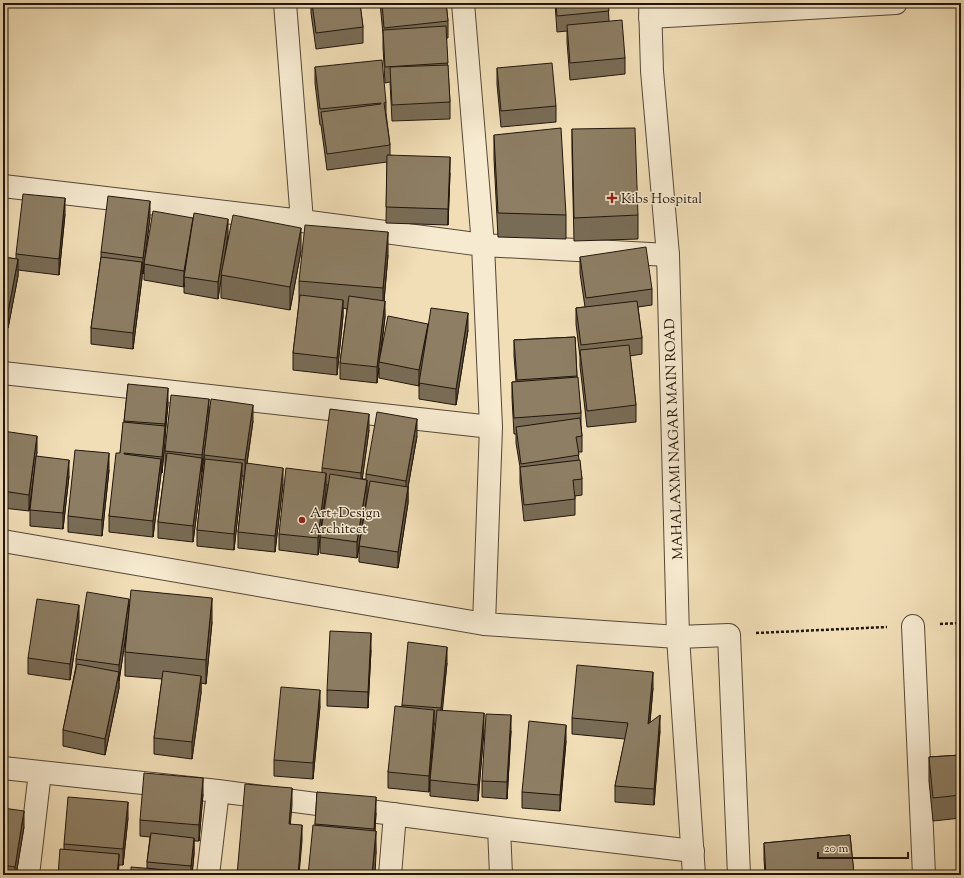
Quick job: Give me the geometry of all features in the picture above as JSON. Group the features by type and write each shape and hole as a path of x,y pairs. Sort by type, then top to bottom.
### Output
{"street":[{"path":"285,3 302,221"},
{"path":"463,3 483,245 491,427 484,624"},
{"path":"650,10 896,3"},
{"name":"MAHALAXMI NAGAR MAIN ROAD","path":"650,10 652,71 668,255 678,637 694,875"},
{"path":"3,186 302,221 483,245 668,255"},
{"path":"3,373 491,427"},
{"path":"3,541 484,624 678,637 729,635 739,875"},
{"path":"913,626 924,875"},
{"path":"3,768 218,791 499,828 693,851"},
{"path":"28,875 40,772"},
{"path":"208,875 218,791"},
{"path":"390,875 395,814"},
{"path":"499,828 501,875"}],"path":[{"path":"729,635 961,623"}],"building":[{"path":"312,3 360,3 363,27 316,33"},
{"path":"382,3 446,3 448,21 384,28"},
{"path":"556,3 608,3 609,11 557,16"},
{"path":"622,20 625,58 570,63 567,25"},
{"path":"446,26 448,63 385,67 383,30"},
{"path":"382,60 386,102 384,103 390,145 327,154 321,112 381,103 320,109 315,67"},
{"path":"552,63 556,106 501,111 497,68"},
{"path":"448,65 450,102 392,105 390,67"},
{"path":"561,128 566,215 498,213 494,135"},
{"path":"635,128 638,215 574,218 572,129"},
{"path":"387,155 450,157 448,209 386,207"},
{"path":"23,194 65,198 59,259 16,254"},
{"path":"108,196 150,201 143,258 101,252"},
{"path":"153,211 193,218 184,271 144,264"},
{"path":"194,213 228,219 218,282 184,277"},
{"path":"233,215 301,228 290,287 221,275"},
{"path":"305,225 388,232 383,288 299,281"},
{"path":"646,247 652,289 586,298 580,257"},
{"path":"3,257 18,259 8,312 3,311"},
{"path":"101,257 142,262 133,333 91,328"},
{"path":"300,295 343,300 337,358 293,353"},
{"path":"349,296 385,301 377,367 340,363"},
{"path":"637,301 642,338 581,345 576,308"},
{"path":"431,308 468,313 456,389 419,383"},
{"path":"388,316 428,324 419,370 379,362"},
{"path":"575,337 577,376 517,380 514,340"},
{"path":"629,345 636,405 587,411 580,350"},
{"path":"578,377 581,413 514,418 512,382"},
{"path":"128,384 168,388 165,424 124,421"},
{"path":"171,395 209,399 202,455 165,451"},
{"path":"211,399 253,405 245,460 204,455"},
{"path":"330,409 369,414 361,473 322,468"},
{"path":"377,412 417,419 406,481 366,474"},
{"path":"580,418 582,436 576,437 579,455 521,464 516,427"},
{"path":"123,422 165,426 162,457 124,453 161,459 153,521 109,516 116,453 120,453"},
{"path":"3,431 37,436 29,495 3,491"},
{"path":"75,450 109,453 102,520 68,516"},
{"path":"167,453 202,458 193,526 158,522"},
{"path":"36,456 69,460 63,513 30,510"},
{"path":"205,459 242,463 234,534 197,530"},
{"path":"580,460 582,479 573,480 575,499 524,505 520,467"},
{"path":"246,463 283,468 275,536 238,532"},
{"name":"Art+Design Architect","path":"286,468 326,473 318,538 279,534"},
{"path":"330,474 367,480 357,542 320,537"},
{"path":"370,481 408,487 398,552 359,546"},
{"path":"131,590 212,598 206,660 125,652"},
{"path":"87,592 129,599 119,665 76,659"},
{"path":"37,599 79,605 70,664 28,658"},
{"path":"330,631 371,633 368,692 327,690"},
{"path":"408,642 447,647 441,708 402,705"},
{"path":"77,664 119,672 105,739 63,730"},
{"path":"577,665 653,672 648,724 660,715 654,789 615,786 628,723 572,718"},
{"path":"163,671 201,676 192,742 154,738"},
{"path":"281,687 320,690 313,763 274,760"},
{"path":"395,706 434,710 429,776 388,772"},
{"path":"437,710 484,713 478,785 430,780"},
{"path":"486,714 511,715 507,782 482,781"},
{"path":"529,721 566,725 560,795 522,792"},
{"path":"961,755 961,795 933,798 929,757"},
{"path":"144,773 203,778 199,825 140,820"},
{"path":"245,784 292,788 289,824 302,825 298,875 237,875"},
{"path":"317,792 376,797 374,829 315,824"},
{"path":"68,797 128,802 123,849 64,844"},
{"path":"3,808 24,811 15,867 3,865"},
{"path":"313,825 376,831 372,875 308,875"},
{"path":"151,833 194,838 191,866 147,862"},
{"path":"850,835 854,873 834,875 766,875 764,843"},
{"path":"60,849 119,854 117,875 58,875"},
{"path":"131,867 191,872 191,875 131,875"}],"place":[{"name":"Kibs Hospital","path":"612,198"},
{"name":"Art+Design Architect","path":"302,520"}]}
